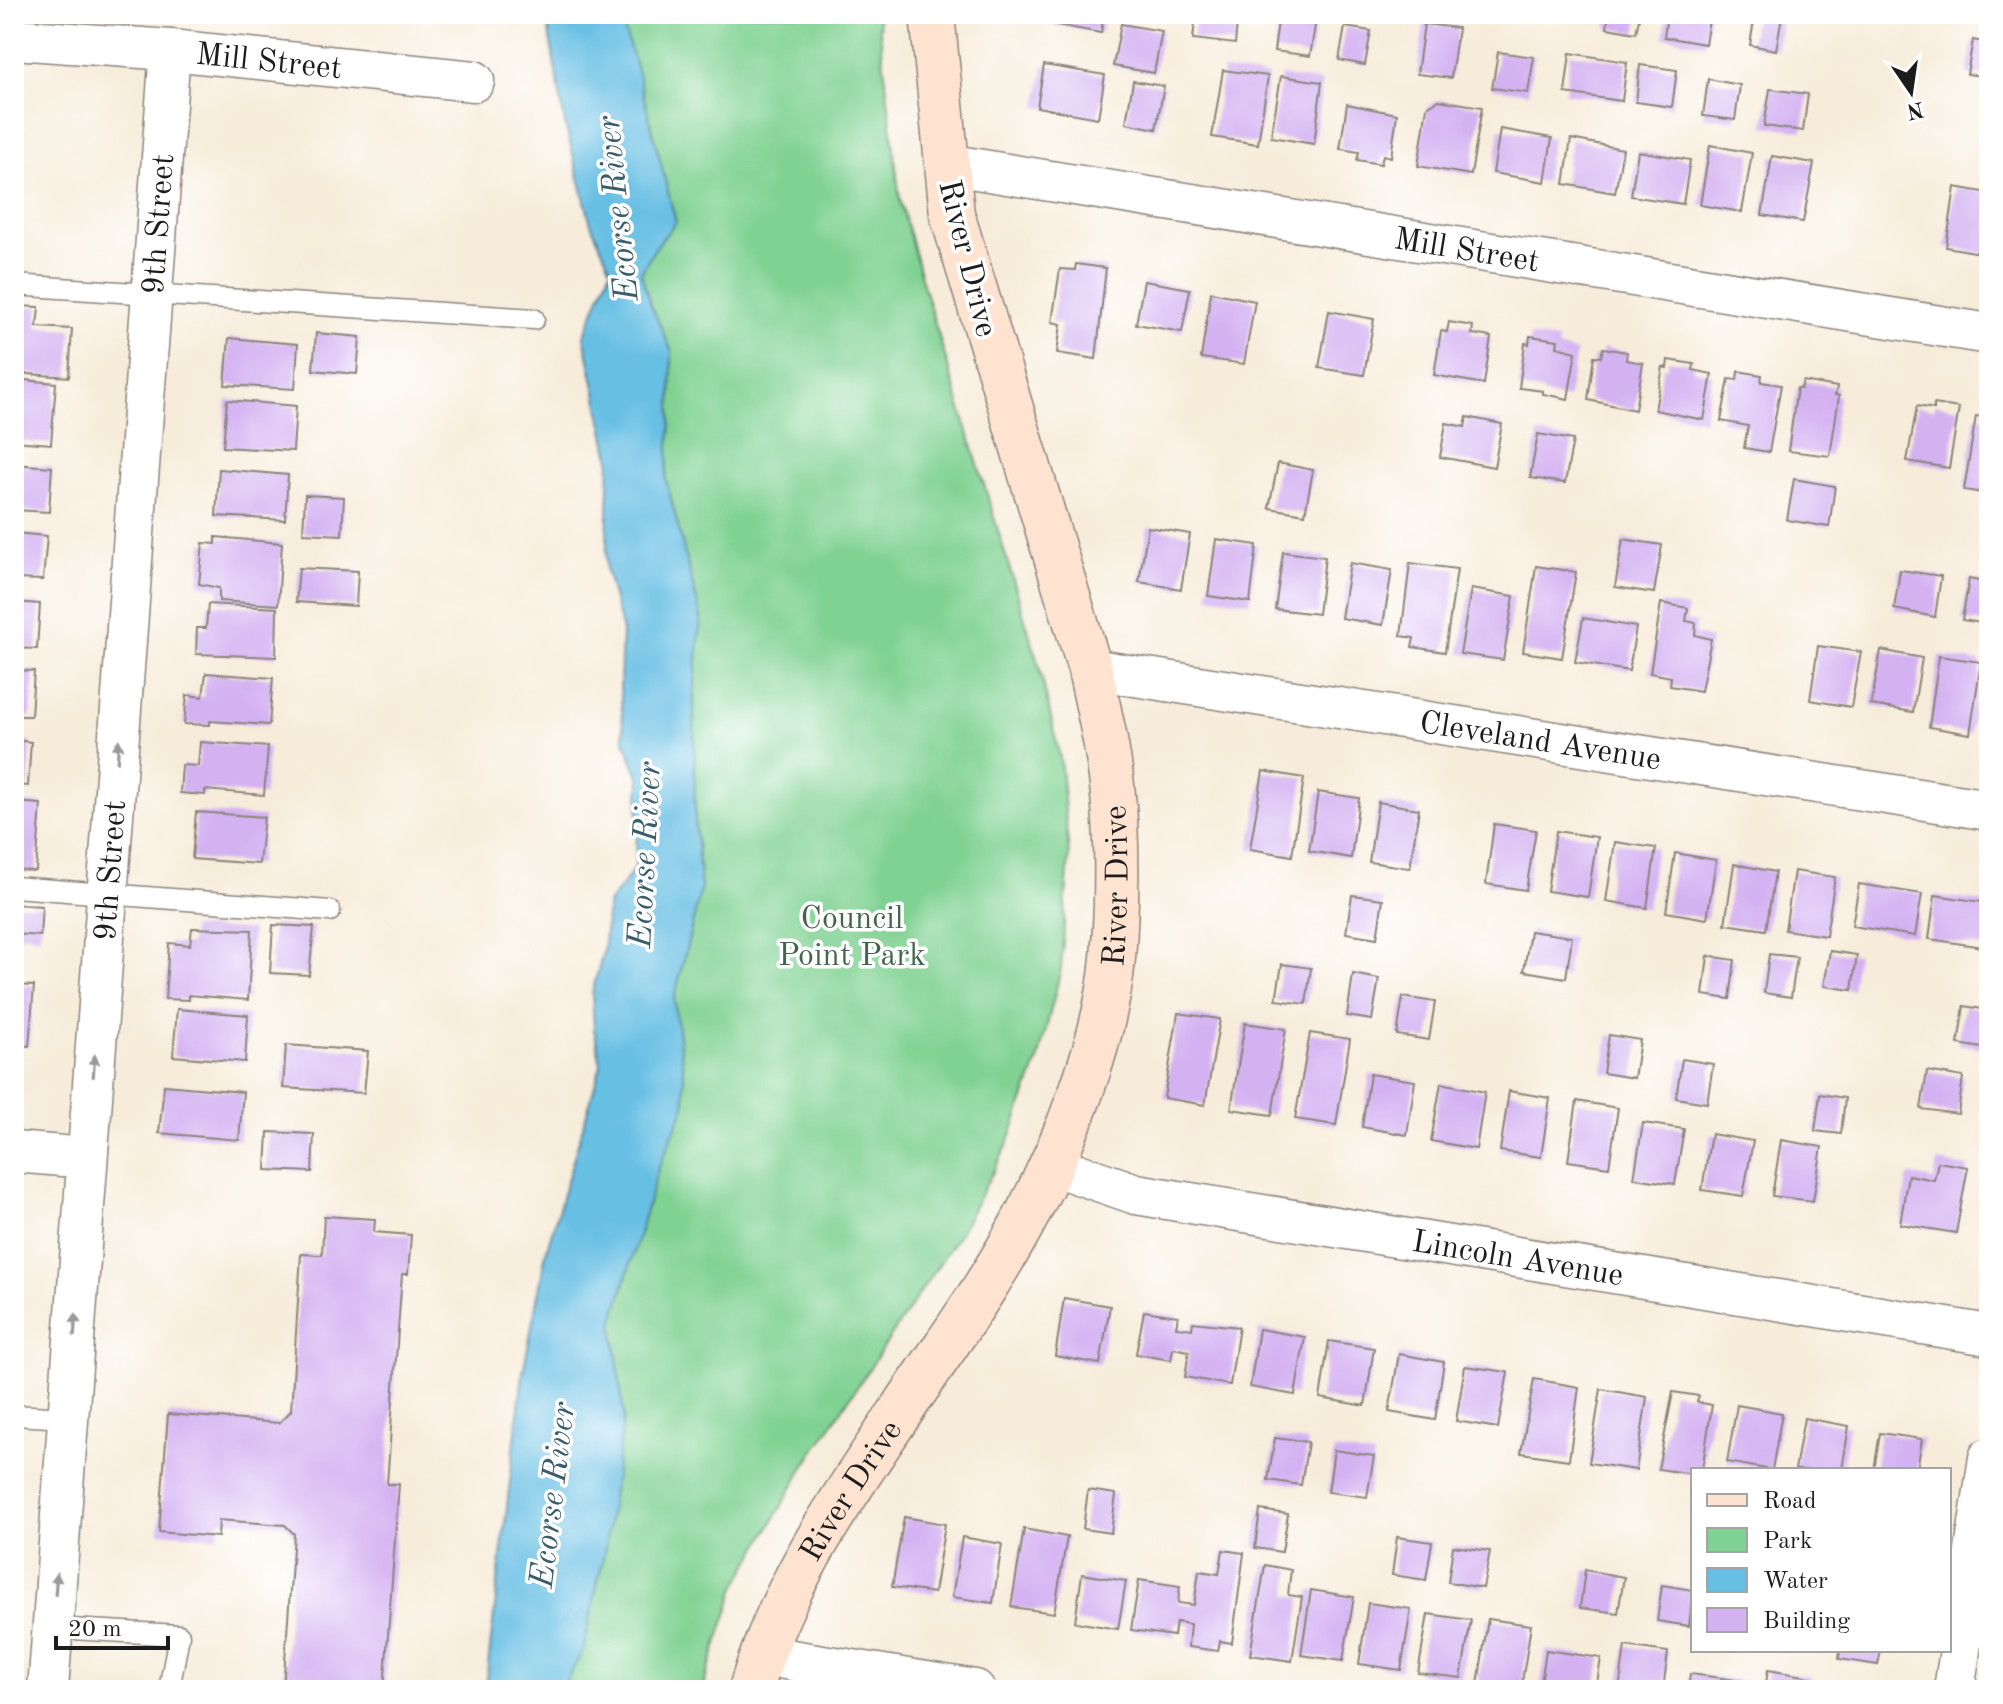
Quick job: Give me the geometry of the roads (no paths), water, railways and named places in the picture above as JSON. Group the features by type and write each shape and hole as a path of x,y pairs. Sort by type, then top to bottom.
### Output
{"street":[{"name":"River Drive","path":"756,1673 786,1595 833,1513 992,1276 1027,1216 1076,1105 1100,1028 1113,960 1113,796 1104,734 1090,669 952,214 932,14"},
{"name":"Mill Street","path":"14,39 170,50 474,81"},
{"name":"9th Street","path":"48,1690 170,50"},
{"name":"Mill Street","path":"946,164 1989,334"},
{"name":"Cleveland Avenue","path":"1090,669 1989,810"},
{"path":"14,1152 87,1158"},
{"name":"Lincoln Avenue","path":"1052,1165 1136,1194 1989,1335"},
{"path":"1954,1690 1989,1458"},
{"path":"756,1673 975,1690"}],"lane":[{"path":"14,285 534,319"},
{"path":"14,887 330,911"},
{"path":"14,1415 68,1418"},
{"path":"53,1628 179,1635 169,1690"}],"water":[{"name":"Ecorse River","path":"546,14 619,14 636,66 676,222 655,248 641,273 650,303 672,352 671,425 666,479 701,617 694,694 695,821 701,888 674,1000 685,1106 658,1169 613,1323 624,1416 604,1554 583,1651 566,1681 567,1690 485,1690 523,1373 546,1252 601,1065 594,1029 592,993 603,952 608,904 635,868 640,779 624,739 620,686 622,631 606,570 610,458 584,336 611,269 591,224 565,124"}],"park label":[{"name":"Council Point Park","path":"852,936"}]}
